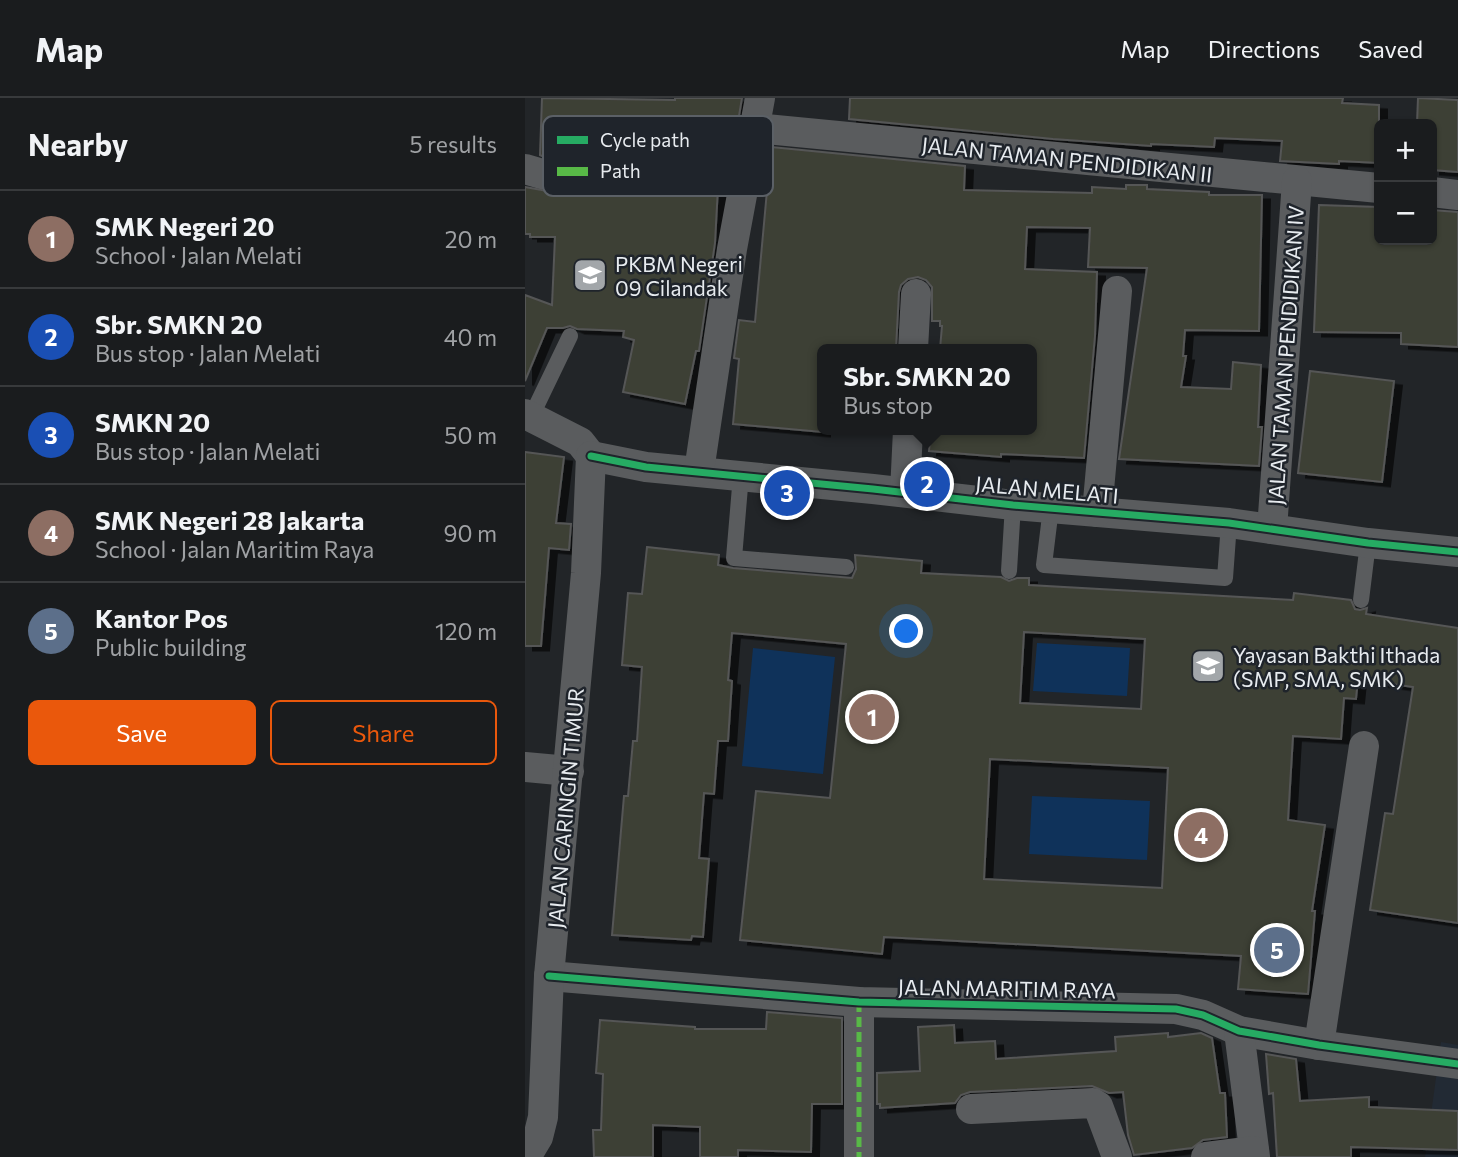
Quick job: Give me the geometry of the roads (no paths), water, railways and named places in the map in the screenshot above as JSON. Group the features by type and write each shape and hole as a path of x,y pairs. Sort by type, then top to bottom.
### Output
{"street":[{"path":"757,116 760,98"},
{"name":"JALAN TAMAN PENDIDIKAN II","path":"773,139 1374,188"},
{"name":"JALAN TAMAN PENDIDIKAN IV","path":"1272,529 1297,181"},
{"path":"1437,193 1458,195"},
{"path":"699,471 742,196"},
{"path":"1097,512 1117,291"},
{"path":"913,344 916,294"},
{"path":"528,416 580,442 591,456"},
{"path":"905,492 908,435"},
{"name":"JALAN MELATI","path":"591,456 646,467 1013,505 1229,523 1368,543 1458,551"},
{"name":"JALAN CARINGIN TIMUR","path":"526,1157 538,1137 543,1117 549,975 586,573 591,456"},
{"path":"1318,1045 1364,746"},
{"path":"525,767 569,771"},
{"name":"JALAN MARITIM RAYA","path":"549,975 859,1002 1176,1009 1203,1014 1239,1031 1458,1064"},
{"path":"859,1002 859,1157"},
{"path":"1206,1157 1254,1154 1239,1031"},
{"path":"971,1109 1093,1102 1099,1109 1117,1157"}],"lane":[{"path":"528,416 570,336"},
{"path":"741,475 734,558 846,567"},
{"path":"1009,571 1013,505"},
{"path":"1051,508 1044,565 1225,578 1229,523"},
{"path":"1361,600 1368,543"}],"place":[{"name":"PKBM Negeri 09 Cilandak","path":"590,275"},
{"name":"Sbr. SMKN 20","path":"927,484"},
{"name":"SMKN 20","path":"787,493"},
{"name":"Yayasan Bakthi Ithada (SMP, SMA, SMK)","path":"1208,666"},
{"name":"SMK Negeri 20","path":"872,717"},
{"name":"SMK Negeri 28 Jakarta","path":"1201,835"},
{"name":"Kantor Pos","path":"1277,950"}]}
